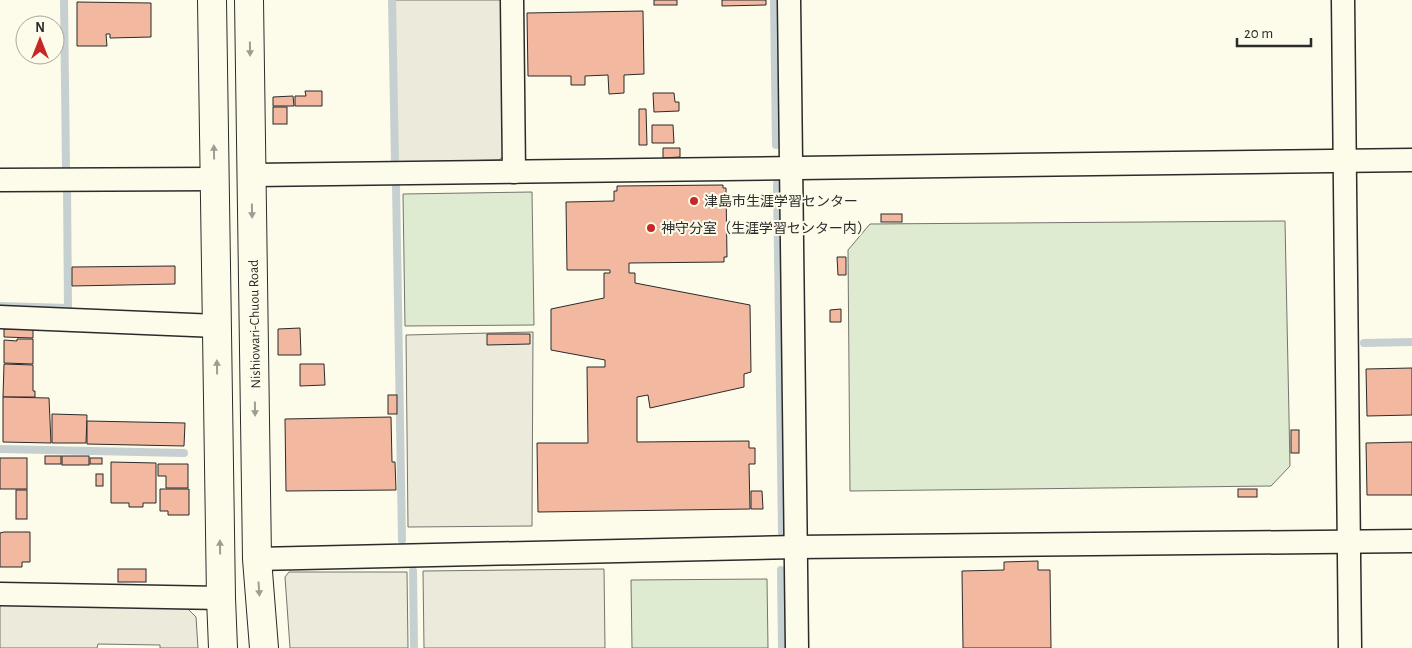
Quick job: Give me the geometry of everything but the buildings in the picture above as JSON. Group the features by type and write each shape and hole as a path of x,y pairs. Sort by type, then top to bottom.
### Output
{"main road":[{"path":"212,0 221,598 224,648"},
{"name":"Nishiowari-Chuou Road","path":"249,0 257,559 264,648"}],"street":[{"path":"512,0 514,172"},
{"path":"789,0 797,648"},
{"path":"1343,0 1350,648"},
{"path":"252,176 1412,160"},
{"path":"0,180 215,179"},
{"path":"0,317 217,326"},
{"path":"257,559 796,547 1412,541"},
{"path":"0,594 221,598"}],"green space":[{"path":"532,192 534,325 405,326 403,194"},
{"path":"1285,221 1290,466 1271,486 850,491 848,250 870,224"},
{"path":"767,579 768,648 632,648 631,580"}],"shaded area":[{"path":"395,0 505,0 507,153 499,160 397,162"},
{"path":"533,332 532,526 408,527 406,335"},
{"path":"604,569 605,648 424,648 423,571"},
{"path":"289,572 407,572 408,648 290,648 285,577"},
{"path":"0,604 188,609 196,617 198,648 160,648 160,645 98,644 97,648 0,648"}],"waterway":[{"path":"64,0 66,168"},
{"path":"392,0 395,162"},
{"path":"774,0 776,145"},
{"path":"777,184 782,533"},
{"path":"396,185 402,540"},
{"path":"0,306 68,308 67,186"},
{"path":"1364,343 1412,342"},
{"path":"0,449 184,453"},
{"path":"781,570 782,648"},
{"path":"413,571 414,648"}],"place":[{"name":"津島市生涯学習センター","path":"694,201"},
{"name":"神守分室（生涯学習センター内）","path":"651,228"}]}
